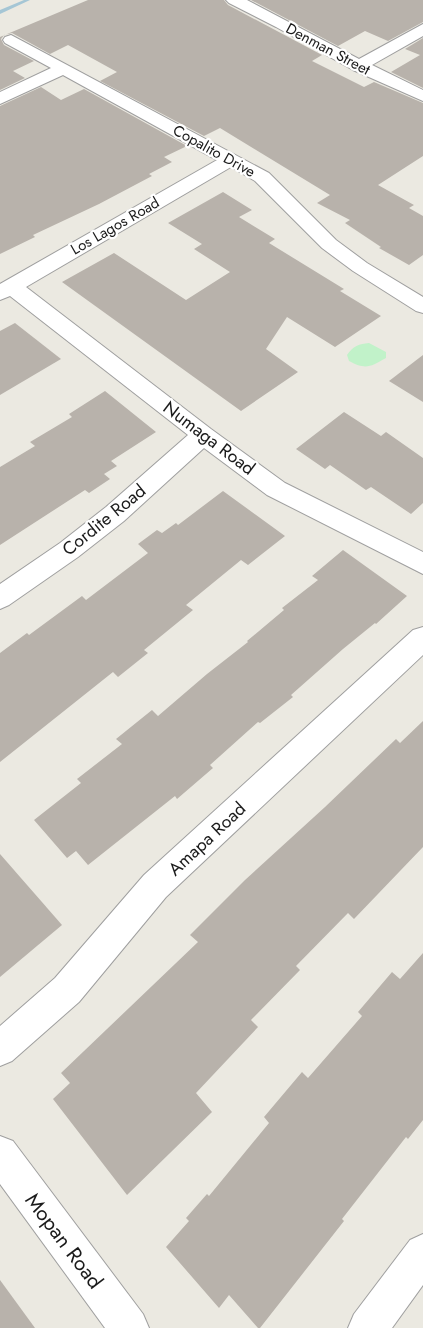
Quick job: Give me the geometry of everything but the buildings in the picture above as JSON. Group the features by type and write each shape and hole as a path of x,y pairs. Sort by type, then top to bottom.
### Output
{"street":[{"name":"Denman Street","path":"234,0 280,22 359,66 423,96"},
{"path":"359,66 423,28"},
{"name":"Copalito Drive","path":"11,40 262,177 329,244 360,267 423,306"},
{"path":"0,99 63,68"},
{"name":"Los Lagos Road","path":"6,290 230,160"},
{"name":"Numaga Road","path":"6,290 276,488 423,564"},
{"name":"Cordite Road","path":"0,598 69,550 115,514 203,435"},
{"name":"Amapa Road","path":"0,1049 67,990 155,886 423,638"},
{"name":"Mopan Road","path":"0,1154 129,1328"},
{"path":"368,1328 423,1253"}],"green space":[{"path":"369,343 386,352 386,358 368,366 360,366 349,361 347,355 352,349"}],"waterway":[{"path":"0,12 28,0"}]}
